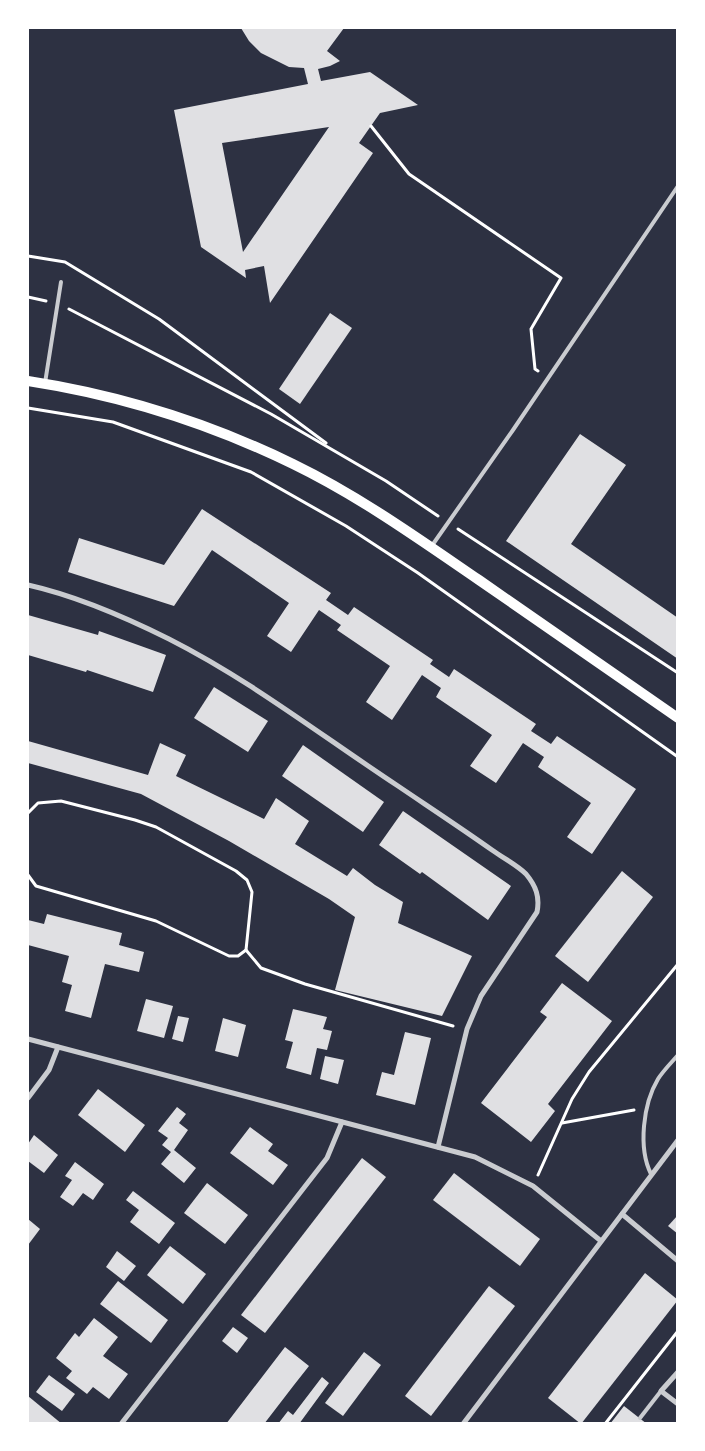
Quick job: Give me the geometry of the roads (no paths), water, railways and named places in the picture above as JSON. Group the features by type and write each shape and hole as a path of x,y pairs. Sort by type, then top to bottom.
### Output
{"main road":[{"path":"28,381 118,400 186,420 243,441 295,465 358,500 431,547 678,718"}],"street":[{"path":"28,585 57,592 111,612 202,656 269,699 524,872 537,891 539,903 537,912 481,996 467,1029 438,1147"},
{"path":"28,1039 475,1157 533,1186 601,1241"},
{"path":"28,1098 49,1070 58,1047"},
{"path":"121,1424 327,1158 342,1122"},
{"path":"463,1424 678,1140"},
{"path":"622,1214 678,1261"},
{"path":"678,1372 661,1391 678,1404"}],"lane":[{"path":"431,547 548,380 678,186"},
{"path":"45,384 61,282"},
{"path":"651,1174 645,1162 647,1108 658,1080 678,1055"},
{"path":"640,1418 661,1391"}]}
